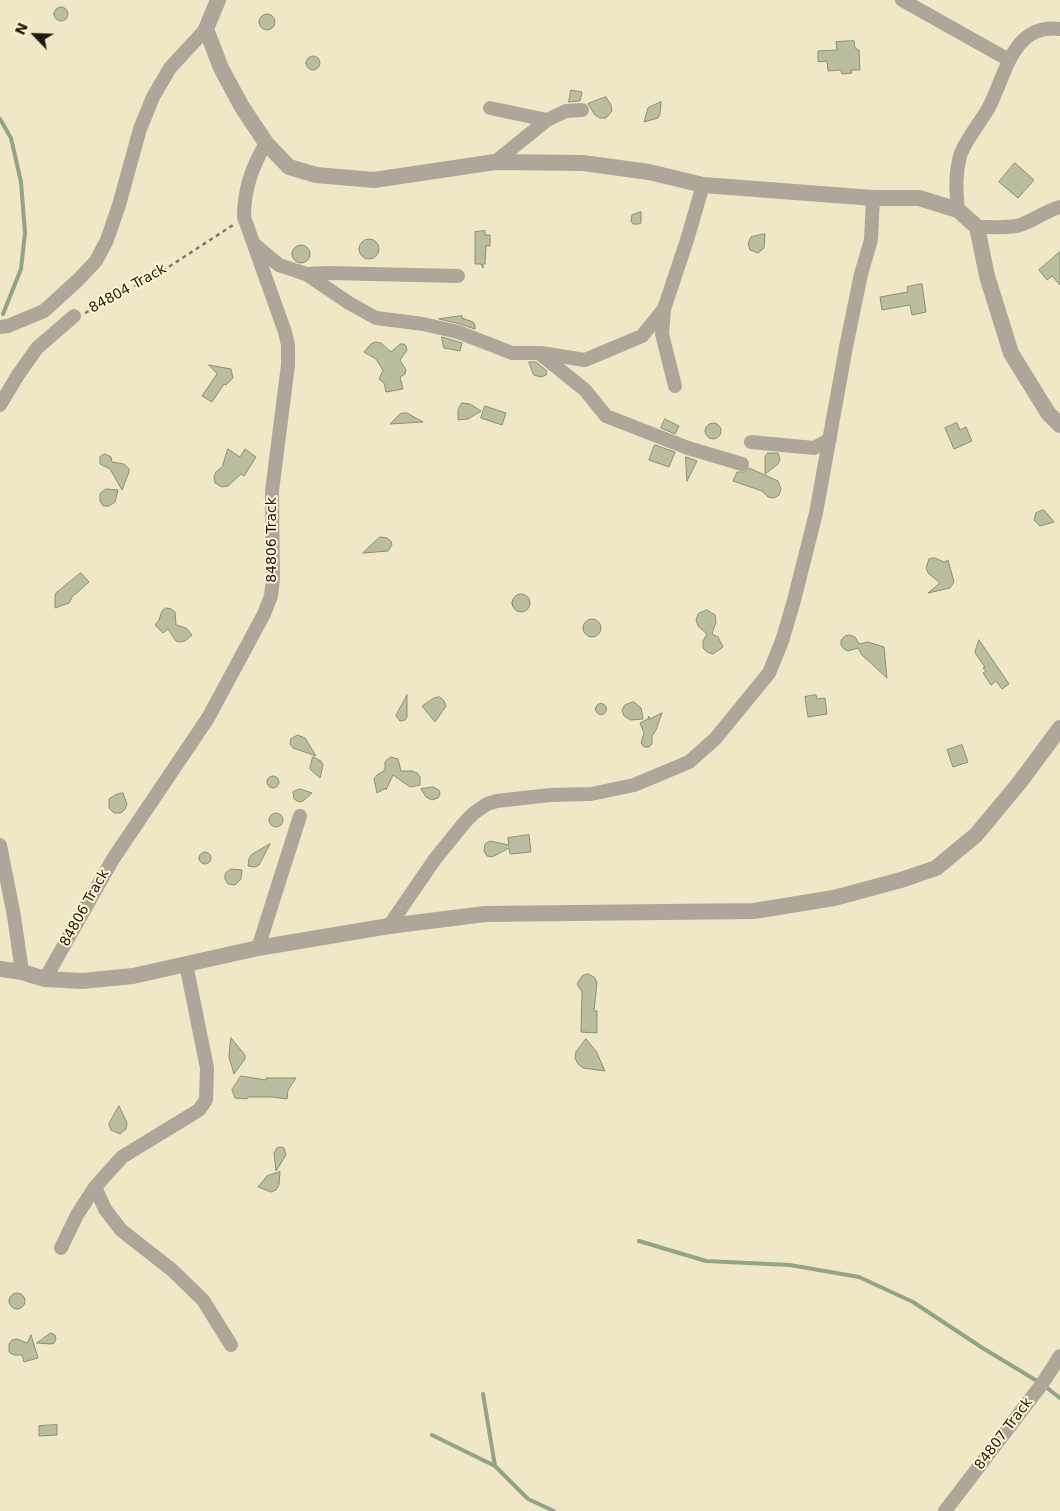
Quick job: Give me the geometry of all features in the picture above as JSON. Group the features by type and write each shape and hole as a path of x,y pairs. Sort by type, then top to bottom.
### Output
{"street":[{"path":"0,327 8,326 44,311 96,261 107,240 119,205 140,129 153,98 170,68 206,28 218,0"},
{"path":"902,0 1009,60"},
{"path":"206,28 221,68 242,107 266,143 289,167 316,175 374,180 495,162 583,163 649,172 703,186 873,198 918,198 958,210 977,227 987,276 1011,353 1048,413 1060,425"},
{"path":"958,210 955,178 961,154 991,104 1003,72 1016,47 1033,33 1049,28 1060,29"},
{"path":"490,108 547,120"},
{"path":"495,162 547,120 566,111 582,110"},
{"name":"84806 Track","path":"45,978 113,858 208,718 250,644 271,596 273,579 272,491 288,365 288,345 244,217 244,198 248,180 254,163 266,143"},
{"path":"675,386 662,334 664,309 703,186"},
{"path":"389,926 435,859 470,817 487,804 497,801 550,795 590,794 634,785 689,762 715,739 769,673 782,641 793,604 816,513 846,347 871,240 873,198"},
{"path":"977,227 1016,226 1032,220 1047,210 1060,207"},
{"path":"252,240 257,248 279,265 306,274 349,303 376,318 423,324 458,332 512,353 538,353 585,360 642,336 664,309"},
{"path":"306,274 458,276"},
{"path":"0,405 36,348 74,316"},
{"path":"538,353 585,390 606,416 680,445 742,464"},
{"path":"751,442 814,448 830,439"},
{"path":"0,969 45,978 82,981 133,976 258,948 389,926 486,914 754,911 834,898 901,880 936,868 976,835 1020,782 1060,728"},
{"path":"258,948 300,816"},
{"path":"0,845 14,916 22,972"},
{"path":"61,1248 77,1215 94,1187 122,1157 198,1110 206,1100 207,1068 186,964"},
{"path":"94,1187 105,1209 121,1230 172,1270 203,1300 231,1345"},
{"name":"84807 Track","path":"945,1511 1042,1384 1060,1356"}],"path":[{"name":"84804 Track","path":"74,316 90,312 164,270 244,217"}],"building":[{"path":"61,7 66,9 68,14 66,19 61,21 56,19 54,14 56,9"},
{"path":"264,14 270,14 275,19 273,28 264,30 259,25 259,19"},
{"path":"854,41 855,48 859,50 860,70 851,70 852,73 842,74 841,70 828,71 827,61 818,62 818,51 837,50 836,42"},
{"path":"313,56 318,58 320,63 318,68 313,70 308,68 306,63 308,58"},
{"path":"571,90 582,92 580,101 569,102"},
{"path":"606,97 612,111 606,118 600,118 595,115 588,104"},
{"path":"661,102 658,118 644,122 648,108"},
{"path":"1015,163 1034,180 1018,198 999,182"},
{"path":"641,212 641,223 633,224 631,221 632,215"},
{"path":"485,231 485,235 490,235 490,246 486,246 483,268 481,264 475,264 475,232"},
{"path":"765,234 764,248 758,253 750,250 748,243 751,237"},
{"path":"365,239 373,239 379,245 379,253 373,259 365,259 359,253 359,245"},
{"path":"297,245 305,245 310,250 308,261 297,263 292,258 292,250"},
{"path":"1060,252 1060,285 1052,276 1047,280 1039,270"},
{"path":"922,284 926,312 912,315 910,305 882,310 880,297 908,292 907,287"},
{"path":"462,316 462,318 473,322 475,329 439,319"},
{"path":"442,337 462,343 460,351 444,348"},
{"path":"381,343 391,352 400,344 406,346 407,350 400,360 406,370 405,374 400,377 403,389 386,392 384,383 379,379 383,370 376,359 364,352 371,344"},
{"path":"529,362 536,362 547,371 546,375 541,377 534,375"},
{"path":"209,365 231,369 233,378 226,385 224,384 212,402 202,396 217,374"},
{"path":"462,403 470,404 481,411 468,419 458,420 458,410"},
{"path":"485,406 506,413 502,425 481,418"},
{"path":"404,413 423,422 390,424 400,414"},
{"path":"665,419 679,426 675,434 661,428"},
{"path":"713,423 719,425 721,431 719,437 713,439 707,437 705,431 707,425"},
{"path":"957,423 960,430 966,427 972,441 954,449 945,428"},
{"path":"655,445 675,452 669,467 649,460"},
{"path":"228,449 240,457 245,449 256,457 244,476 241,474 228,486 222,487 215,483 214,477 216,472 222,467"},
{"path":"768,453 778,453 780,459 778,464 765,474 765,457"},
{"path":"105,454 111,457 112,462 124,464 129,469 122,490 110,469 100,464 100,457"},
{"path":"686,457 697,461 687,481"},
{"path":"749,468 778,481 781,489 779,495 774,498 768,497 762,491 733,481 737,472 744,472"},
{"path":"106,489 118,490 115,502 109,506 103,506 100,501 100,494"},
{"path":"1044,510 1054,522 1040,526 1034,520 1036,513"},
{"path":"380,537 391,541 392,545 388,551 363,553"},
{"path":"935,558 944,562 948,560 954,582 950,588 928,593 940,583 928,573 926,568 929,559"},
{"path":"81,573 89,582 72,597 69,603 55,608 56,593"},
{"path":"521,594 527,597 530,603 527,609 521,612 515,609 512,603 515,597"},
{"path":"166,608 175,612 176,625 186,628 192,635 185,641 176,641 168,629 163,633 155,625 162,611"},
{"path":"707,610 715,615 716,622 712,634 718,637 723,647 713,654 703,648 703,641 707,634 698,626 696,620 698,614"},
{"path":"588,619 596,619 601,624 599,635 588,637 583,632 583,624"},
{"path":"845,636 855,637 859,644 868,642 884,647 887,678 862,655 858,648 848,651 844,649 841,645 841,640"},
{"path":"979,640 1009,684 1002,689 996,681 991,685 983,673 986,671 983,668 985,667 975,653"},
{"path":"407,695 407,717 405,720 400,721 396,716"},
{"path":"816,695 817,699 825,698 827,714 808,717 805,697"},
{"path":"440,697 446,706 435,722 422,706 434,698"},
{"path":"634,702 641,708 643,719 631,720 624,716 622,710 625,705"},
{"path":"601,703 607,709 601,715 595,709"},
{"path":"662,713 652,736 652,744 649,747 644,747 641,743 644,733 640,723 648,719 649,716 649,719"},
{"path":"298,735 305,738 316,756 293,748 290,744 291,739"},
{"path":"962,745 968,762 953,767 947,750"},
{"path":"313,757 321,761 323,765 320,778 310,769"},
{"path":"391,757 398,759 401,771 417,773 420,777 420,785 410,787 393,775 386,790 386,788 377,793 374,779 385,770 385,762"},
{"path":"273,776 279,782 273,788 267,782"},
{"path":"433,787 439,790 440,794 438,798 432,800 426,797 421,789"},
{"path":"300,789 312,793 299,802 294,799 293,792"},
{"path":"123,793 127,804 125,809 121,813 114,813 109,808 109,799"},
{"path":"273,813 279,813 283,820 279,827 273,827 269,823 269,817"},
{"path":"529,835 531,852 510,854 509,848 492,857 487,856 484,851 485,844 490,841 509,845 508,838"},
{"path":"270,844 259,865 255,867 248,866 251,855"},
{"path":"205,852 211,858 205,864 199,858"},
{"path":"231,869 242,870 241,879 235,885 228,884 225,879 225,874"},
{"path":"588,974 594,977 597,982 594,1011 597,1011 597,1033 581,1032 582,992 577,984 582,976"},
{"path":"231,1038 245,1055 245,1059 234,1074 229,1057"},
{"path":"586,1039 596,1051 605,1071 583,1068 578,1064 575,1058 576,1052"},
{"path":"241,1076 266,1080 266,1078 296,1078 288,1090 287,1099 272,1097 235,1098 232,1090"},
{"path":"119,1106 127,1123 126,1129 120,1134 111,1130 109,1124"},
{"path":"277,1148 284,1148 286,1155 276,1171 274,1153"},
{"path":"280,1172 279,1185 276,1190 271,1192 258,1187 267,1176"},
{"path":"14,1293 20,1293 25,1298 23,1307 14,1309 9,1304 9,1298"},
{"path":"51,1333 55,1335 54,1343 37,1343"},
{"path":"31,1335 38,1358 24,1362 22,1355 14,1355 9,1352 9,1344 12,1340 17,1339 27,1343"},
{"path":"57,1425 57,1435 39,1436 39,1426"}],"waterway":[{"path":"0,119 11,138 21,182 25,233 21,269 3,314"},
{"path":"639,1241 706,1261 790,1265 859,1277 913,1302 1042,1384 1060,1398"},
{"path":"483,1394 495,1466 528,1499 554,1511"},
{"path":"432,1435 495,1466"}]}
